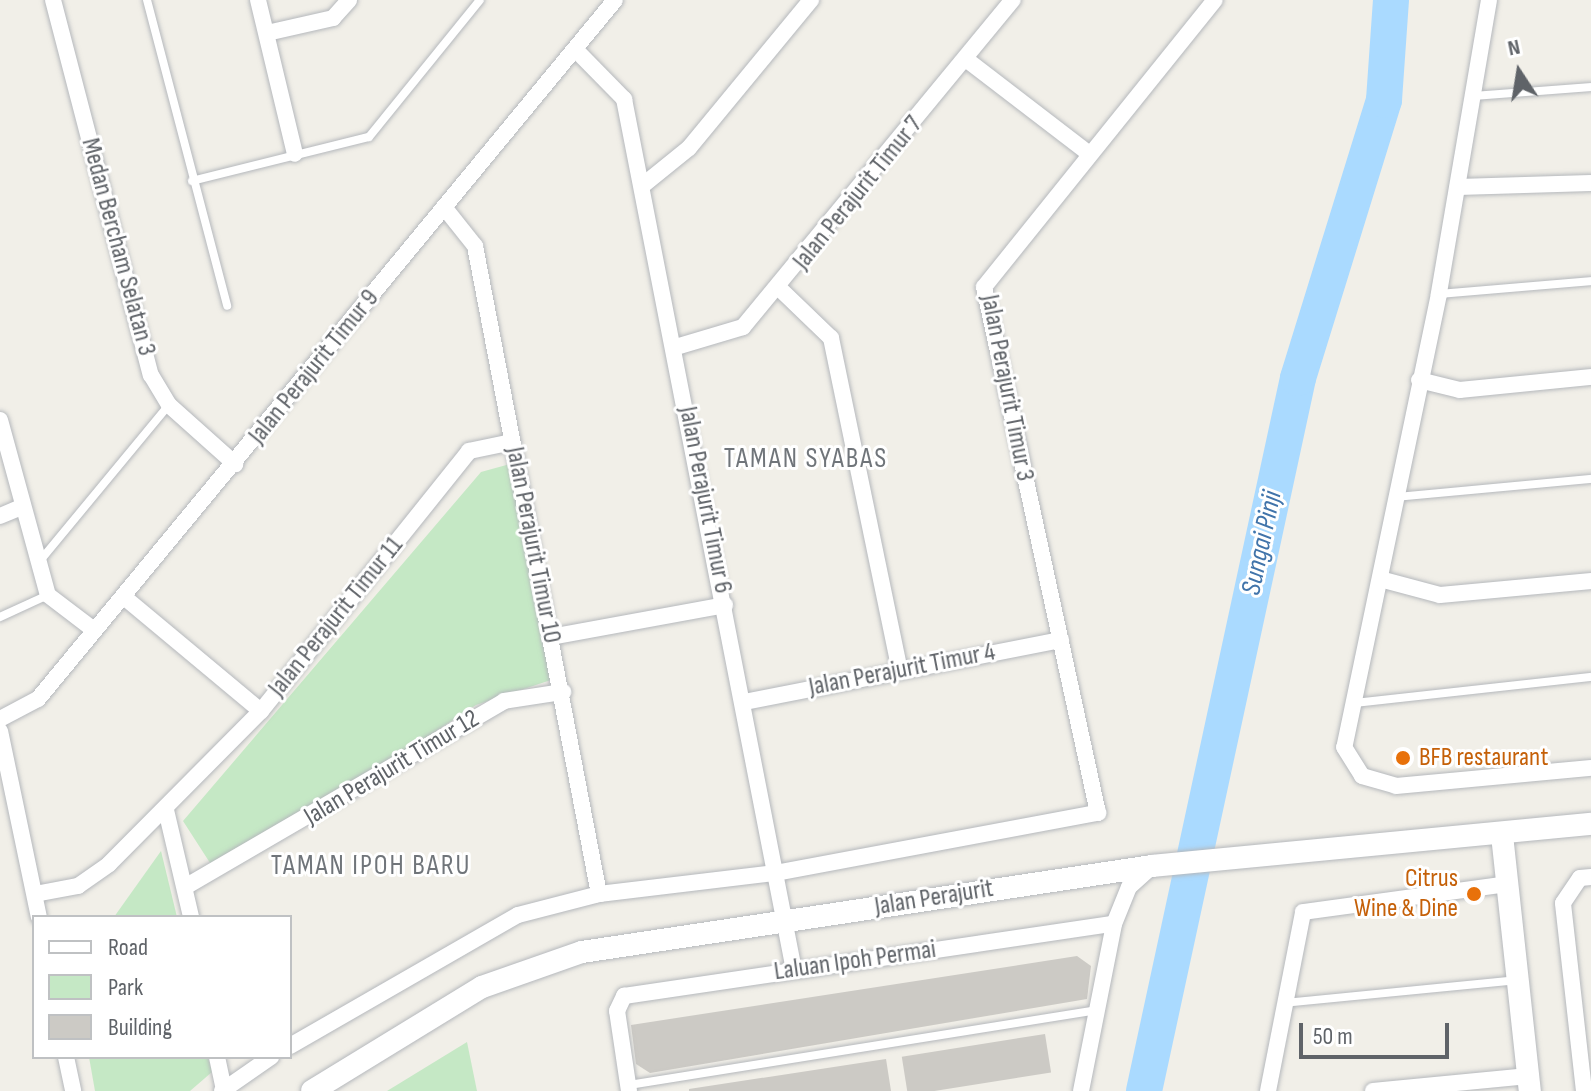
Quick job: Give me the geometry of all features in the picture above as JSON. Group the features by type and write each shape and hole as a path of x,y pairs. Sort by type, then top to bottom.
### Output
{"street":[{"name":"Medan Bercham Selatan 3","path":"53,0 151,375 169,405 235,464"},
{"path":"258,0 295,154"},
{"path":"267,33 333,18 349,0"},
{"name":"Jalan Perajurit Timur 9","path":"0,719 38,699 615,0"},
{"path":"642,186 689,148 811,0"},
{"name":"Jalan Perajurit Timur 7","path":"676,347 736,332 780,289 1013,0"},
{"name":"Jalan Perajurit Timur 3","path":"776,873 1088,820 1100,802 983,293 1088,153 1215,0"},
{"path":"1489,0 1439,294 1380,579 1349,704 1344,747 1350,763 1378,784 1591,768"},
{"name":"Jalan Perajurit Timur 6","path":"576,50 620,91 676,347 794,970"},
{"path":"967,60 1088,153"},
{"path":"1458,187 1591,183"},
{"name":"Jalan Perajurit Timur 10","path":"444,207 474,243 563,692 599,894"},
{"path":"780,289 831,338 900,670"},
{"path":"1419,380 1460,390 1591,377"},
{"path":"0,420 36,566 48,595 94,630"},
{"name":"Jalan Perajurit Timur 11","path":"35,894 78,886 166,810 261,711 469,451 512,442"},
{"path":"0,516 21,507"},
{"path":"1380,579 1440,595 1591,581"},
{"path":"124,597 261,711"},
{"path":"551,637 725,605"},
{"name":"Jalan Perajurit Timur 4","path":"744,702 1061,640"},
{"name":"Jalan Perajurit Timur 12","path":"185,887 504,701 563,692"},
{"path":"0,731 39,915"},
{"path":"166,810 191,915"},
{"name":"Jalan Perajurit","path":"312,1091 412,1026 532,965 786,922 1152,866 1502,835 1591,824"},
{"path":"1373,1091 1529,1084 1502,835"},
{"path":"1081,1091 1114,924 1129,887 1152,866"},
{"path":"292,1045 518,915 599,894 776,873"},
{"path":"1584,1091 1563,931 1563,903 1586,877"},
{"path":"1268,1091 1297,924 1309,909 1508,884"},
{"name":"Laluan Ipoh Permai","path":"628,1088 617,1011 624,996 1114,924"},
{"path":"66,1059 73,1091"},
{"path":"217,1059 223,1090 268,1059"}],"lane":[{"path":"147,0 227,306"},
{"path":"192,181 369,137 480,0"},
{"path":"1474,96 1591,87"},
{"path":"1439,294 1591,281"},
{"path":"36,566 169,405"},
{"path":"1395,497 1591,479"},
{"path":"0,617 48,595"},
{"path":"1349,704 1591,677"},
{"path":"1283,1003 1518,980"},
{"path":"628,1088 1096,1010"}],"green space":[{"path":"510,464 554,679 476,705 244,856 212,866 183,821 481,472"},
{"path":"161,851 177,915 115,915"},
{"path":"467,1042 477,1091 387,1091"},
{"path":"89,1059 209,1059 212,1072 190,1091 95,1091"}],"building":[{"path":"1077,956 1091,966 1087,999 650,1073 636,1064 631,1025"},
{"path":"1045,1034 1051,1073 934,1091 907,1091 902,1057"},
{"path":"886,1059 891,1091 689,1091 689,1089"}],"waterway":[{"name":"Sungai Pinji","path":"1144,1091 1298,378 1384,100 1391,0"}],"place":[{"name":"BFB restaurant","path":"1403,758"},
{"name":"Citrus Wine & Dine","path":"1474,894"}],"district":[{"name":"TAMAN SYABAS","path":"806,459"},
{"name":"TAMAN IPOH BARU","path":"371,866"}]}
